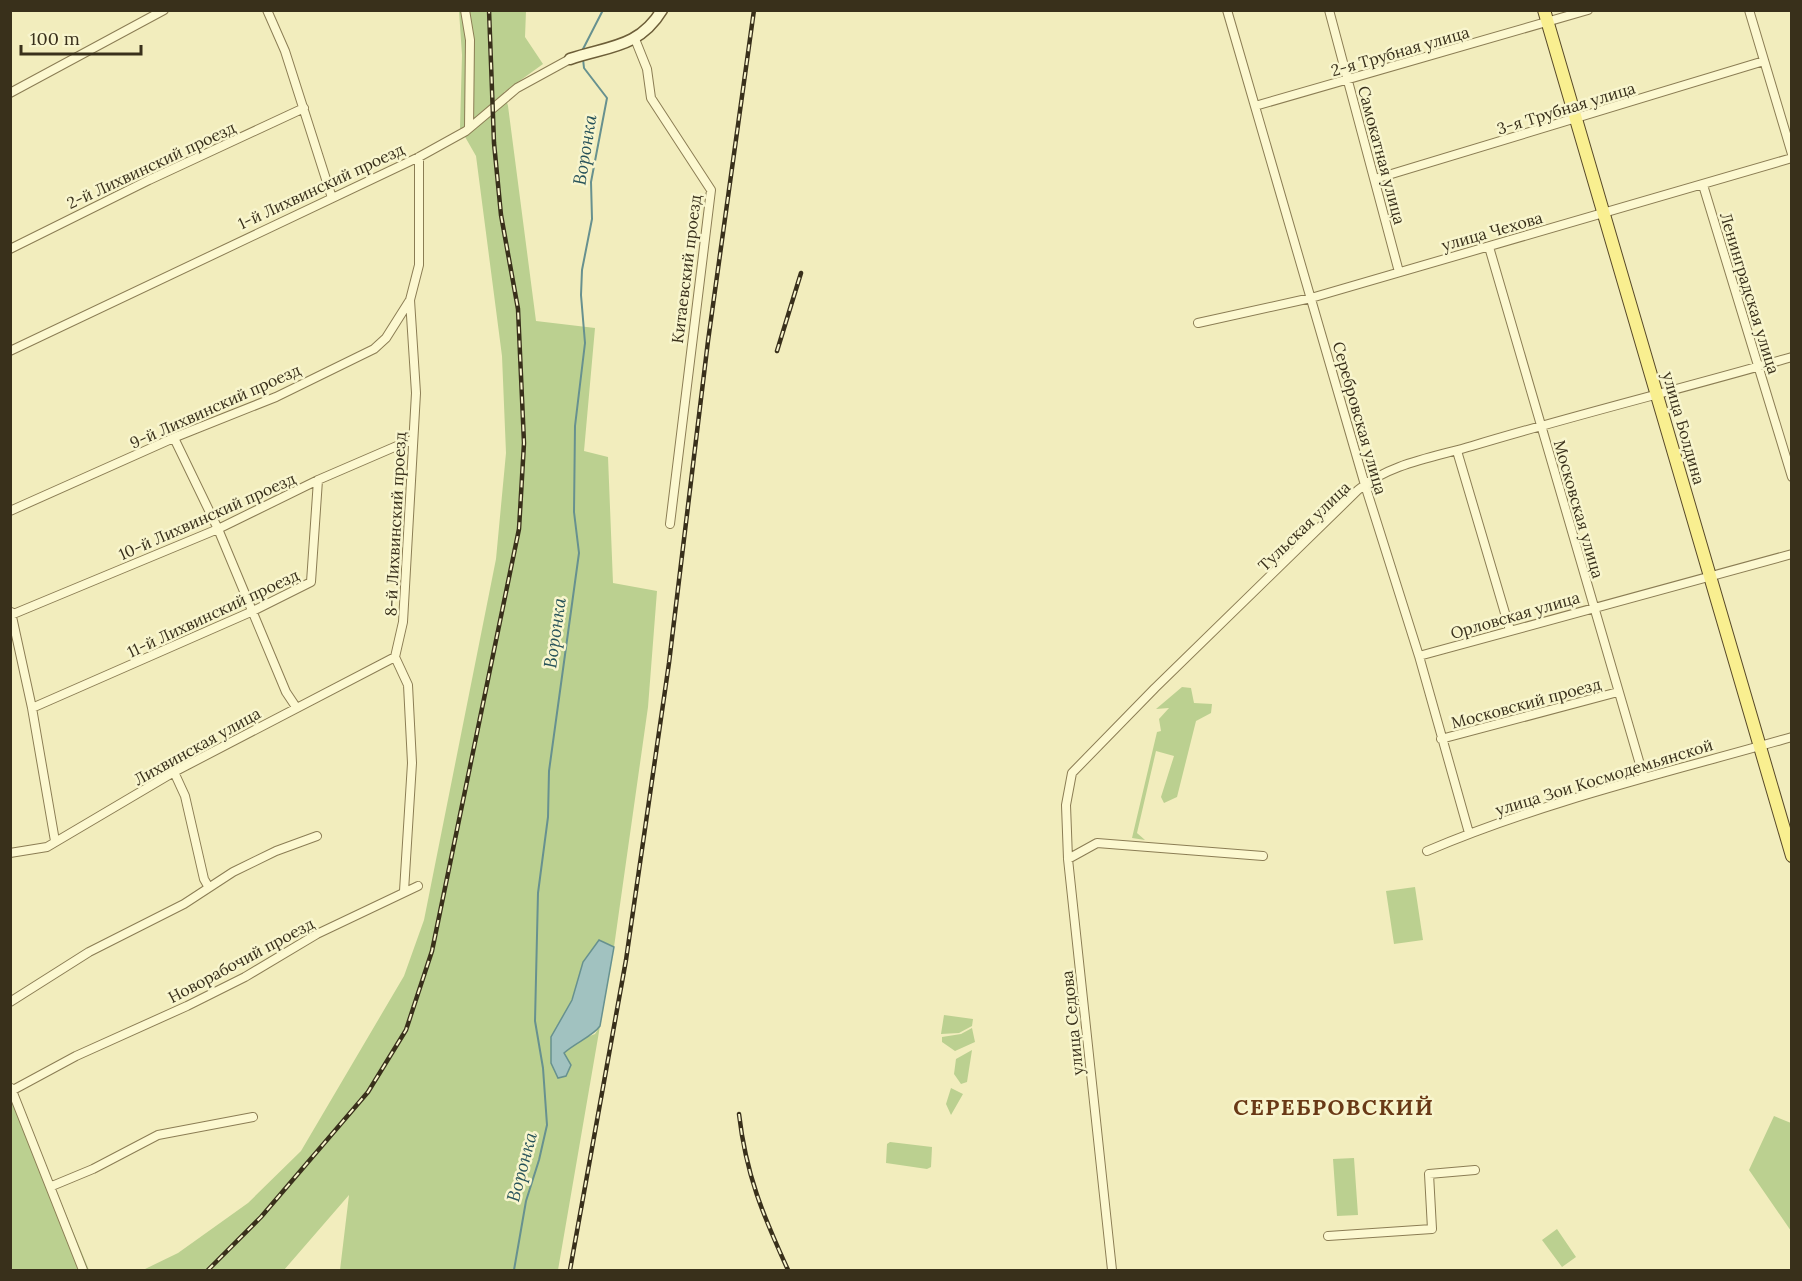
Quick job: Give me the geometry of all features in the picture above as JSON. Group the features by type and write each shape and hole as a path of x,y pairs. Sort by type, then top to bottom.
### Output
{"main road":[{"name":"улица Болдина","path":"1546,17 1791,856"}],"street":[{"path":"10,93 164,10"},
{"path":"267,10 285,51 332,198"},
{"path":"465,10 470,40 470,128"},
{"path":"636,39 662,10"},
{"name":"Серебровская улица","path":"1227,10 1365,485 1419,656 1469,833"},
{"name":"Самокатная улица","path":"1329,10 1399,272"},
{"name":"2-я Трубная улица","path":"1255,106 1348,80 1546,17 1588,10"},
{"path":"1749,10 1791,156"},
{"name":"1-й Лихвинский проезд","path":"10,351 419,157 470,128 509,94 570,59 594,51 617,48 636,39"},
{"name":"Китаевский проезд","path":"636,39 647,69 651,98 711,190 670,524"},
{"name":"3-я Трубная улица","path":"1375,179 1764,61"},
{"name":"2-й Лихвинский проезд","path":"10,249 149,180 304,108"},
{"name":"улица Чехова","path":"1198,323 1311,298 1703,185 1791,156"},
{"name":"8-й Лихвинский проезд","path":"395,657 403,622 416,378 410,300 419,265 419,157"},
{"name":"Ленинградская улица","path":"1703,185 1791,477"},
{"name":"Московская улица","path":"1489,247 1644,778"},
{"name":"9-й Лихвинский проезд","path":"10,511 174,438 276,397 374,349 386,338 410,300"},
{"name":"Тульская улица","path":"1072,773 1155,688 1365,485 1402,467 1541,425 1791,357"},
{"path":"174,438 218,529 286,692 296,707"},
{"name":"10-й Лихвинский проезд","path":"11,613 218,529 318,480 413,439"},
{"path":"1457,451 1510,630"},
{"name":"11-й Лихвинский проезд","path":"32,708 253,611 312,580 318,480"},
{"name":"Орловская улица","path":"1419,656 1791,554"},
{"path":"11,613 32,708 55,841"},
{"path":"395,657 407,681 411,727 412,763 404,891"},
{"name":"Лихвинская улица","path":"10,852 47,847 174,772 395,657"},
{"name":"Московский проезд","path":"1441,739 1618,692"},
{"name":"улица Зои Космодемьянской","path":"1427,851 1469,833 1644,778 1791,737"},
{"path":"174,772 185,796 204,879 208,886"},
{"name":"улица Седова","path":"1072,773 1066,805 1068,859 1112,1270"},
{"path":"10,1002 89,952 184,904 208,886 276,851 317,836"},
{"path":"1068,859 1097,843 1263,856"},
{"name":"Новорабочий проезд","path":"12,1088 245,977 303,941 418,886"},
{"path":"12,1088 83,1270"},
{"path":"52,1186 93,1169 158,1134 253,1117"},
{"path":"1328,1236 1432,1228 1429,1174 1475,1170"}],"green space":[{"path":"459,11 526,11 525,37 543,64 504,92 508,106 536,321 595,328 584,451 608,457 613,583 657,591 648,707 614,947 599,940 583,962 572,1000 551,1037 564,1053 579,1040 595,1034 600,1026 558,1270 340,1270 349,1195 284,1270 143,1270 178,1253 248,1203 301,1151 404,976 424,920 496,559 506,453 502,356 476,156 460,128 462,55"},
{"path":"1182,687 1191,688 1194,703 1212,704 1211,713 1196,721 1177,797 1164,803 1161,797 1174,756 1156,751 1137,833 1145,840 1132,838 1157,732 1161,731 1159,719 1169,708 1156,709"},
{"path":"1415,887 1423,940 1394,944 1386,891"},
{"path":"944,1015 973,1019 972,1026 959,1033 941,1034"},
{"path":"972,1028 975,1042 955,1051 942,1042 942,1037 961,1034"},
{"path":"972,1050 967,1082 961,1084 954,1074 956,1059"},
{"path":"10,1079 20,1103 89,1270 11,1270"},
{"path":"951,1088 963,1094 951,1115 946,1104"},
{"path":"1774,1116 1791,1123 1791,1231 1749,1170"},
{"path":"890,1142 932,1147 931,1167 927,1169 886,1163 887,1144"},
{"path":"1354,1158 1358,1215 1337,1216 1333,1159"},
{"path":"1557,1229 1576,1257 1562,1267 1542,1240"}],"water":[{"path":"599,940 614,947 600,1026 564,1053 571,1065 566,1076 558,1078 551,1063 551,1037 572,1000 583,962"}],"waterway":[{"name":"Воронка","path":"582,51 603,10"},
{"name":"Воронка","path":"514,1270 526,1201 547,1125 543,1068 535,1021 538,893 548,817 549,771 579,553 574,512 575,426 585,343 581,295 582,270 592,219 591,182 607,98 584,68 583,59"}],"railway":[{"path":"208,1270 261,1217 368,1092 406,1030 432,951 519,529 524,443 518,309 501,215 494,143 489,10"},
{"path":"570,1270 626,960 669,663 708,341 754,10"},
{"path":"777,351 801,273"},
{"path":"739,1114 751,1176 788,1270"}],"district":[{"name":"СЕРЕБРОВСКИЙ","path":"1334,1107"}]}
